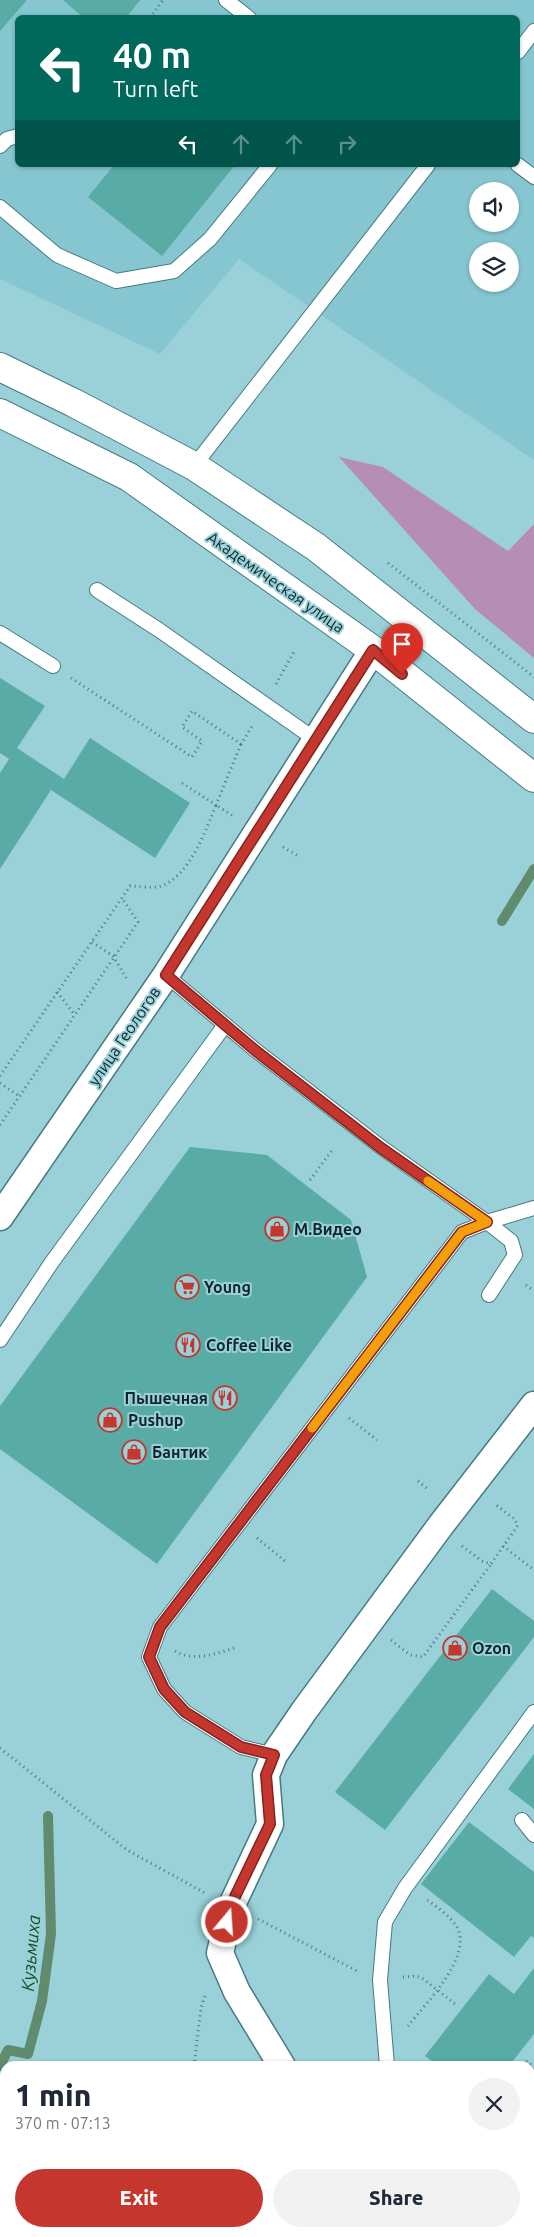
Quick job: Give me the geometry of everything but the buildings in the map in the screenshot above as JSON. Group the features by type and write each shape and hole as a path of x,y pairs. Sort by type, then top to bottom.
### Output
{"main road":[{"path":"0,368 74,403 194,466 316,547 534,719"},
{"name":"Академическая улица","path":"0,413 129,477 373,650 534,778"}],"street":[{"name":"улица Геологов","path":"0,1218 166,975 373,650"},
{"path":"279,2061 237,1992 220,1952 230,1907 270,1824 266,1775 274,1755 304,1711 534,1405"}],"lane":[{"path":"226,0 244,15"},
{"path":"520,49 534,31"},
{"path":"0,146 7,139 15,137"},
{"path":"520,166 534,177"},
{"path":"0,207 57,255 116,281 174,271 210,239 268,167"},
{"path":"194,466 426,167"},
{"path":"97,590 159,630 316,740"},
{"path":"0,633 54,666"},
{"path":"166,975 225,1025 381,1148 511,1241 515,1255 489,1295"},
{"path":"0,1340 52,1262 225,1025"},
{"path":"274,1755 241,1747 185,1712 164,1689 149,1657 160,1627 462,1232 487,1222 534,1208"},
{"path":"386,2060 373,1978 385,1922 407,1884 534,1712"},
{"path":"522,1820 534,1835"}],"path":[{"path":"152,15 163,0"},
{"path":"54,666 192,757 202,741 182,727 192,711 233,739"},
{"path":"0,1076 130,886 160,886 175,879 198,847 241,744"},
{"path":"182,783 216,805"},
{"path":"0,1125 113,956 138,922 122,898"},
{"path":"92,942 113,956 131,986"},
{"path":"57,992 75,1015"},
{"path":"0,1066 8,1064"},
{"path":"0,1083 19,1096"},
{"path":"310,1180 334,1149"},
{"path":"526,1285 534,1291"},
{"path":"331,1404 377,1440"},
{"path":"418,1481 430,1490"},
{"path":"388,1638 410,1655 423,1657 518,1526 513,1518 492,1501"},
{"path":"238,1524 285,1561"},
{"path":"460,1544 482,1561 491,1564"},
{"path":"503,1546 534,1570"},
{"path":"156,1638 182,1655 205,1657 234,1648"},
{"path":"0,1748 128,1850 230,1907 250,1915 373,1978 416,1976 437,1989 455,2004"},
{"path":"386,2060 453,1968 460,1952 461,1939 457,1927 440,1910 407,1884"},
{"path":"195,2061 201,2008 206,1992 229,1974"}],"shaded area":[{"path":"0,0 534,0 534,460 239,259 160,354 0,279"},
{"path":"339,457 383,467 508,551 534,524 534,658 475,609"}],"waterway":[{"name":"Кузьмиха","path":"502,921 534,869"},
{"name":"Кузьмиха","path":"2,2061 8,2050 28,2054 42,2001 51,1934 48,1816"}],"slow traffic":[{"path":"312,1428 462,1232 487,1222 428,1181"}],"place":[{"name":"М.Видео","path":"277,1229"},
{"name":"Young","path":"187,1287"},
{"name":"Coffee Like","path":"188,1345"},
{"name":"Пышечная","path":"225,1398"},
{"name":"Pushup","path":"110,1420"},
{"name":"Бантик","path":"134,1452"},
{"name":"Ozon","path":"455,1648"}],"route":[{"path":"227,1922 230,1907 270,1824 266,1775 274,1755 241,1747 185,1712 164,1689 149,1657 160,1627 462,1232 487,1222 381,1148 256,1051 166,975 373,650 402,674"}]}
